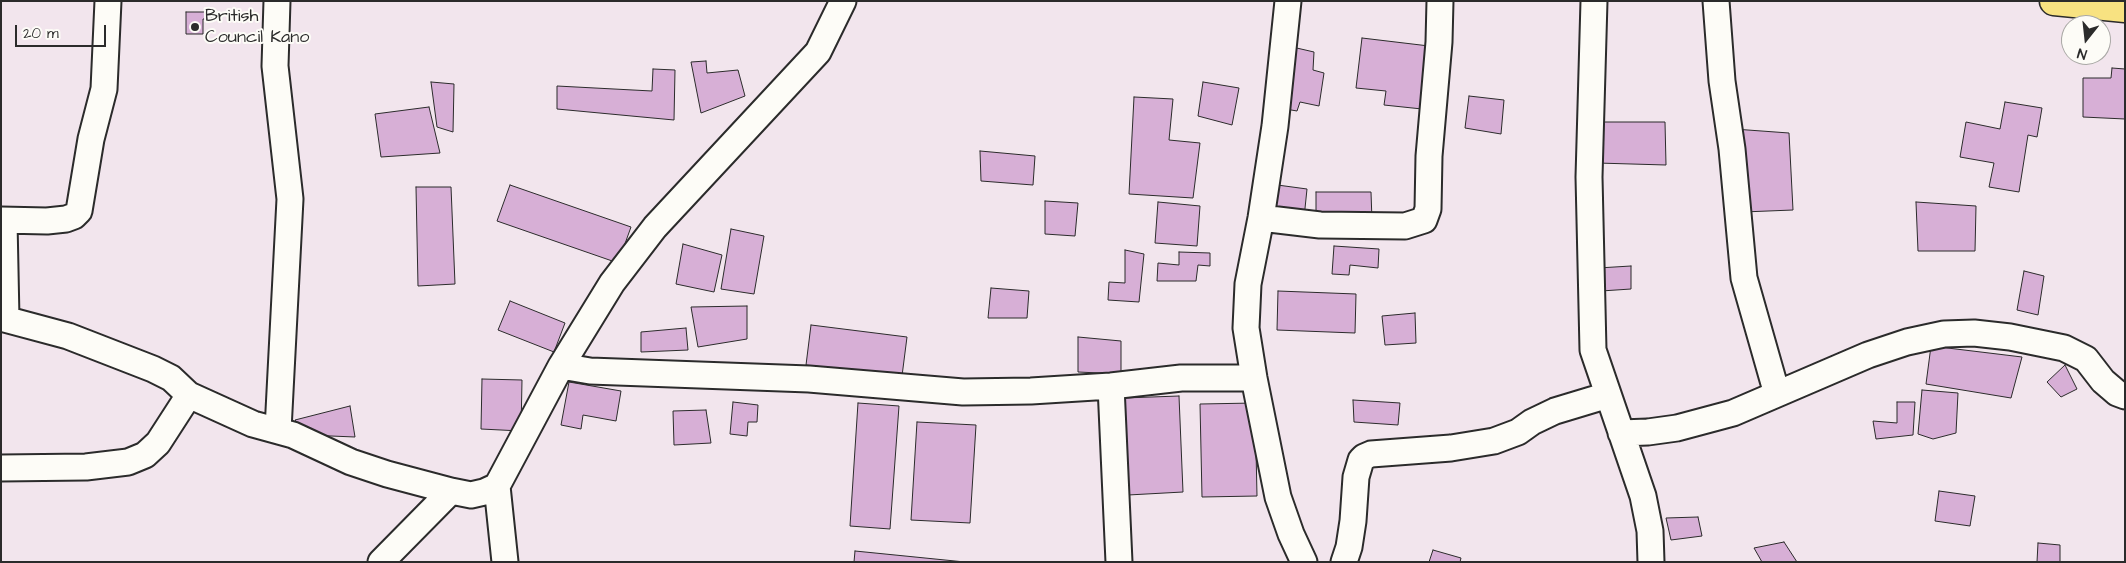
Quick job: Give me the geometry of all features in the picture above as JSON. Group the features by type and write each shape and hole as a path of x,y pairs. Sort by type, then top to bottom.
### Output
{"main road":[{"path":"2054,1 2125,8"}],"street":[{"path":"108,1 104,89 91,140 79,211 74,216 66,219 2,220 4,319 68,336 153,369 171,378 189,395 253,424 278,430 351,462 471,495 484,492 496,486 561,366 612,283 655,227 818,52 843,1"},
{"path":"277,1 275,66 290,199 278,430"},
{"path":"1288,1 1275,126 1261,218 1248,284 1246,328 1278,497 1291,534 1304,562"},
{"path":"1261,218 1320,225 1405,226 1424,220 1428,209 1429,156 1439,42 1440,1"},
{"path":"1594,1 1589,177 1594,350 1643,496 1650,531 1651,562"},
{"path":"1716,1 1722,81 1732,149 1744,278 1777,394"},
{"path":"1621,433 1677,428 1733,413 1868,355 1907,342 1944,334 1974,333 2010,337 2064,348 2086,359 2103,381 2117,393 2125,396"},
{"path":"561,366 590,371 809,379 963,392 1031,391 1111,386 1181,378 1254,378"},
{"path":"1111,386 1119,562"},
{"path":"1,468 86,466 128,462 145,454 158,443 189,395"},
{"path":"1344,562 1350,538 1356,477 1364,456 1494,442 1518,432 1532,422 1554,411 1608,395"},
{"path":"496,486 505,562"},
{"path":"381,562 451,491"}],"building":[{"name":"British Council Kano","path":"186,12 211,12 212,19 203,19 203,34 186,34"},
{"path":"1362,38 1429,46 1422,109 1384,105 1386,91 1356,88"},
{"path":"1288,46 1314,52 1313,70 1324,73 1319,106 1300,102 1297,111 1280,108"},
{"path":"706,61 707,73 738,70 745,96 701,113 691,62"},
{"path":"2112,68 2125,69 2125,119 2083,117 2083,78 2111,78"},
{"path":"653,69 675,70 674,120 557,109 557,86 652,91"},
{"path":"431,82 454,84 453,132 437,127"},
{"path":"1203,82 1239,88 1232,125 1198,116"},
{"path":"1469,96 1504,100 1501,134 1465,128"},
{"path":"1134,97 1173,99 1169,140 1200,143 1193,198 1129,194"},
{"path":"2005,102 2042,108 2037,137 2028,135 2019,192 1989,187 1994,163 1960,157 1966,122 2000,129"},
{"path":"429,107 440,153 381,157 375,114"},
{"path":"1599,122 1665,122 1666,165 1597,163"},
{"path":"1734,129 1789,133 1793,210 1743,212"},
{"path":"980,151 1035,156 1033,185 981,181"},
{"path":"1270,184 1307,189 1304,218 1266,213"},
{"path":"510,185 631,227 618,263 497,221"},
{"path":"416,187 451,187 455,284 418,286"},
{"path":"1316,192 1371,192 1372,221 1316,220"},
{"path":"1045,201 1078,203 1075,236 1045,234"},
{"path":"1158,202 1200,206 1197,246 1155,243"},
{"path":"1916,202 1976,206 1975,251 1918,251"},
{"path":"731,229 764,236 754,294 721,289"},
{"path":"683,244 722,255 714,292 676,284"},
{"path":"1334,246 1379,249 1378,268 1350,265 1349,275 1332,274"},
{"path":"1125,250 1144,254 1139,302 1108,300 1109,282 1125,283"},
{"path":"1179,252 1210,253 1210,266 1198,265 1196,281 1157,281 1158,263 1179,265"},
{"path":"1631,266 1631,289 1601,291 1598,268"},
{"path":"2024,271 2044,276 2038,315 2017,310"},
{"path":"991,288 1029,291 1027,318 988,318"},
{"path":"1278,291 1356,294 1355,333 1277,330"},
{"path":"510,301 565,323 554,352 498,330"},
{"path":"747,306 747,339 698,347 691,307"},
{"path":"1415,313 1416,343 1385,345 1382,316"},
{"path":"811,325 907,337 902,376 806,365"},
{"path":"686,328 688,350 641,352 641,332"},
{"path":"1078,337 1121,341 1121,374 1078,372"},
{"path":"1931,346 2022,357 2011,398 1926,384"},
{"path":"2065,365 2077,389 2061,397 2047,382"},
{"path":"482,379 522,380 521,431 481,429"},
{"path":"569,382 621,391 616,421 583,415 581,429 561,425"},
{"path":"1922,390 1958,393 1956,433 1933,439 1918,434"},
{"path":"1179,396 1183,492 1128,495 1124,398"},
{"path":"1353,400 1400,403 1398,425 1354,422"},
{"path":"733,402 758,405 757,422 748,422 747,436 730,434"},
{"path":"1897,402 1915,402 1913,435 1876,439 1873,421 1897,423"},
{"path":"858,403 899,406 890,529 850,526"},
{"path":"1255,403 1257,496 1202,497 1200,404"},
{"path":"350,406 355,437 307,435 295,420"},
{"path":"706,410 711,443 674,445 673,411"},
{"path":"917,422 976,425 970,523 911,520"},
{"path":"1939,491 1975,496 1970,526 1935,521"},
{"path":"1698,517 1702,536 1671,540 1666,518"},
{"path":"1784,542 1797,562 1762,562 1754,548"},
{"path":"2038,543 2060,545 2060,562 2037,562"},
{"path":"1433,550 1461,558 1460,562 1429,562"},
{"path":"855,551 965,562 854,562"}],"place":[{"name":"British Council Kano","path":"195,27"}]}
